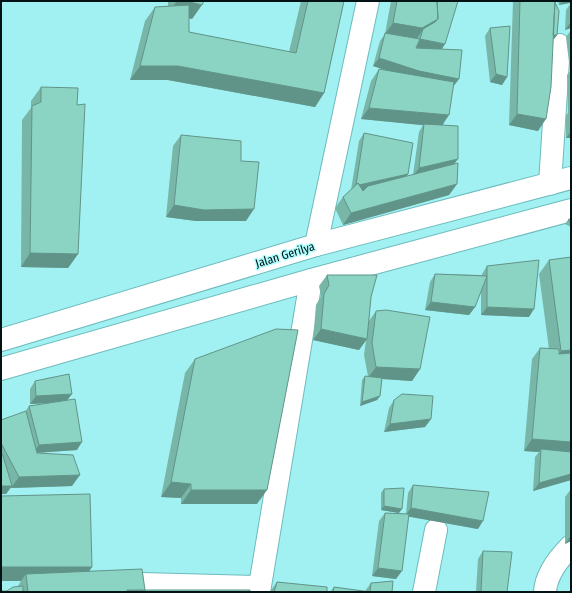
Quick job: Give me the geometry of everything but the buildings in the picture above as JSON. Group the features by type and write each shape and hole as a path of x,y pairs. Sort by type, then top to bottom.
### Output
{"main road":[{"path":"316,245 368,1"},
{"path":"550,184 559,45"},
{"name":"Jalan Gerilya","path":"1,340 316,245 571,178"},
{"path":"1,370 311,280 571,210"},
{"path":"142,584 259,590 311,280"},
{"path":"424,592 436,530"},
{"path":"545,592 545,585 558,559 571,546"}]}
